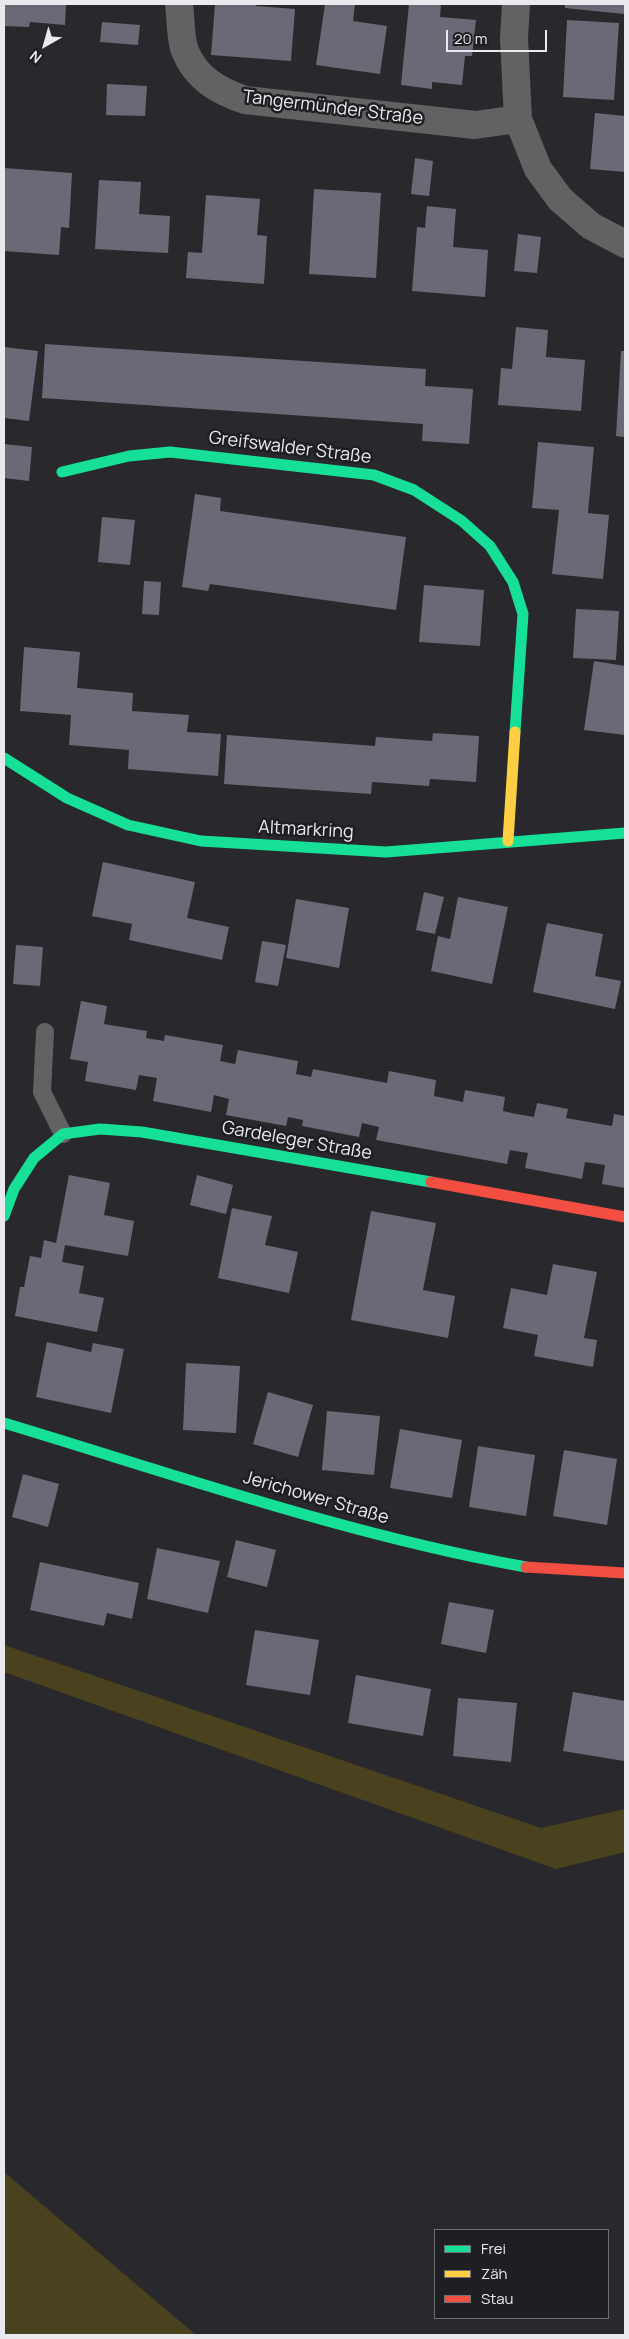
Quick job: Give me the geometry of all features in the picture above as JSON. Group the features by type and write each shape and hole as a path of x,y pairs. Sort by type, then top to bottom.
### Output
{"street":[{"name":"Tangermünder Straße","path":"179,4 185,50 198,73 222,92 244,100 475,125 518,119"},
{"path":"516,4 514,38 518,119 538,169 560,199 591,226 625,244"},
{"name":"Greifswalder Straße","path":"62,472 119,457 147,452 170,452 374,475 414,490 462,520 490,546 513,582 523,614 508,841"},
{"name":"Altmarkring","path":"4,758 67,798 128,825 201,840 311,849 386,852 625,833"},
{"name":"Gardeleger Straße","path":"63,1134 100,1129 142,1132 625,1217"},
{"path":"4,1216 14,1189 34,1158 63,1134"},
{"name":"Jerichower Straße","path":"4,1424 355,1529 450,1553 534,1568 625,1573"}],"lane":[{"path":"45,1032 42,1092 63,1134"}],"shaded area":[{"path":"4,1645 541,1828 625,1809 625,1852 556,1869 4,1672"},
{"path":"4,2172 196,2335 4,2335"}],"building":[{"path":"4,4 66,4 65,25 30,22 29,27 4,26"},
{"path":"215,4 256,4 256,6 295,9 291,61 211,55"},
{"path":"325,4 355,4 353,21 387,26 380,74 316,65"},
{"path":"409,4 441,4 440,17 476,20 472,56 465,56 462,85 432,82 432,89 401,85"},
{"path":"565,4 625,4 625,6 624,14 565,8"},
{"path":"567,20 619,23 614,100 563,97"},
{"path":"102,22 140,25 138,45 100,42"},
{"path":"107,84 147,86 145,116 106,115"},
{"path":"595,113 625,116 625,172 590,169"},
{"path":"415,158 433,161 429,196 411,194"},
{"path":"4,168 72,173 69,228 61,227 59,255 4,251"},
{"path":"99,180 141,182 139,214 170,216 168,253 95,249"},
{"path":"314,189 381,193 376,278 309,274"},
{"path":"206,195 260,199 257,235 267,236 264,284 186,278 188,252 202,253"},
{"path":"427,206 456,209 453,247 488,250 485,297 412,291 417,227 425,228"},
{"path":"518,234 541,237 537,273 514,271"},
{"path":"516,327 548,330 546,357 585,360 581,411 498,405 501,368 512,369"},
{"path":"45,344 426,369 425,386 473,389 469,444 422,441 423,424 42,398"},
{"path":"4,347 38,351 29,421 4,418"},
{"path":"621,351 625,351 625,437 616,436"},
{"path":"538,442 594,447 588,513 609,515 603,579 552,574 559,510 532,508"},
{"path":"4,444 32,447 29,481 4,478"},
{"path":"195,494 221,498 220,511 406,537 396,610 210,584 208,591 182,587"},
{"path":"102,517 135,520 130,565 98,562"},
{"path":"144,581 161,582 159,615 142,614"},
{"path":"424,585 484,590 480,646 419,642"},
{"path":"576,609 619,611 616,660 573,658"},
{"path":"24,647 80,652 77,688 133,693 132,711 189,715 187,732 221,734 218,776 128,769 129,750 69,745 71,715 20,711"},
{"path":"594,661 625,666 625,735 584,730"},
{"path":"433,733 479,736 476,782 430,779 429,786 372,782 371,794 224,784 227,735 375,746 376,737 432,741"},
{"path":"103,862 195,882 187,918 229,927 222,960 129,940 132,924 92,916"},
{"path":"424,892 444,897 435,934 416,930"},
{"path":"458,897 508,907 492,984 431,971 438,936 450,939"},
{"path":"296,899 349,908 339,968 286,958"},
{"path":"547,923 603,934 595,976 621,981 615,1009 533,992"},
{"path":"262,941 286,945 278,986 255,982"},
{"path":"16,945 43,947 40,986 13,984"},
{"path":"81,1001 107,1006 104,1024 147,1031 146,1038 164,1041 165,1035 223,1045 220,1061 235,1064 238,1050 298,1061 296,1074 311,1077 313,1069 387,1083 389,1071 436,1080 434,1096 463,1102 465,1090 505,1097 503,1111 516,1114 534,1117 537,1103 568,1109 566,1118 612,1126 614,1114 625,1116 625,1188 602,1184 605,1165 585,1162 582,1179 525,1168 528,1153 510,1150 507,1164 376,1140 379,1127 362,1123 359,1137 302,1126 303,1120 288,1117 286,1126 226,1115 229,1099 214,1095 211,1112 153,1101 157,1078 139,1075 136,1090 85,1081 88,1062 70,1059"},
{"path":"69,1175 110,1183 104,1215 134,1221 128,1256 65,1245 62,1262 84,1266 79,1293 104,1298 97,1332 15,1316 20,1287 24,1287 30,1256 41,1258 44,1240 56,1243"},
{"path":"197,1175 233,1185 226,1214 190,1205"},
{"path":"232,1208 272,1216 265,1245 298,1252 289,1293 218,1278"},
{"path":"371,1211 436,1223 423,1290 455,1296 448,1338 351,1320"},
{"path":"553,1264 597,1272 584,1338 597,1340 593,1367 534,1356 538,1335 503,1328 511,1288 547,1295"},
{"path":"47,1342 91,1352 93,1343 124,1349 111,1413 36,1397"},
{"path":"186,1363 240,1366 236,1433 183,1430"},
{"path":"268,1392 313,1405 298,1457 253,1444"},
{"path":"327,1411 380,1416 374,1475 322,1470"},
{"path":"400,1429 462,1440 452,1498 390,1488"},
{"path":"478,1446 535,1455 526,1516 469,1507"},
{"path":"564,1450 617,1459 607,1525 553,1516"},
{"path":"23,1474 59,1484 48,1527 12,1517"},
{"path":"236,1540 276,1550 267,1587 227,1577"},
{"path":"157,1548 220,1561 208,1613 147,1599"},
{"path":"40,1562 139,1583 132,1619 107,1613 104,1626 30,1610"},
{"path":"449,1602 494,1610 486,1653 441,1644"},
{"path":"255,1630 319,1640 310,1695 246,1685"},
{"path":"356,1675 431,1689 423,1736 348,1723"},
{"path":"573,1692 625,1701 624,1761 563,1751"},
{"path":"458,1698 517,1703 511,1762 453,1756"}],"traffic: fast":[{"path":"62,472 129,456 170,452 374,475 414,490 462,521 490,546 513,582 523,614 515,732"},
{"path":"4,758 67,798 128,825 201,841 386,852 625,833"},
{"path":"4,1216 14,1189 34,1158 63,1134 100,1129 142,1132 431,1182"},
{"path":"4,1423 328,1521 460,1554 526,1567"}],"traffic: slow":[{"path":"508,841 515,732"}],"traffic: jam":[{"path":"431,1182 625,1217"},
{"path":"526,1567 625,1573"}]}
